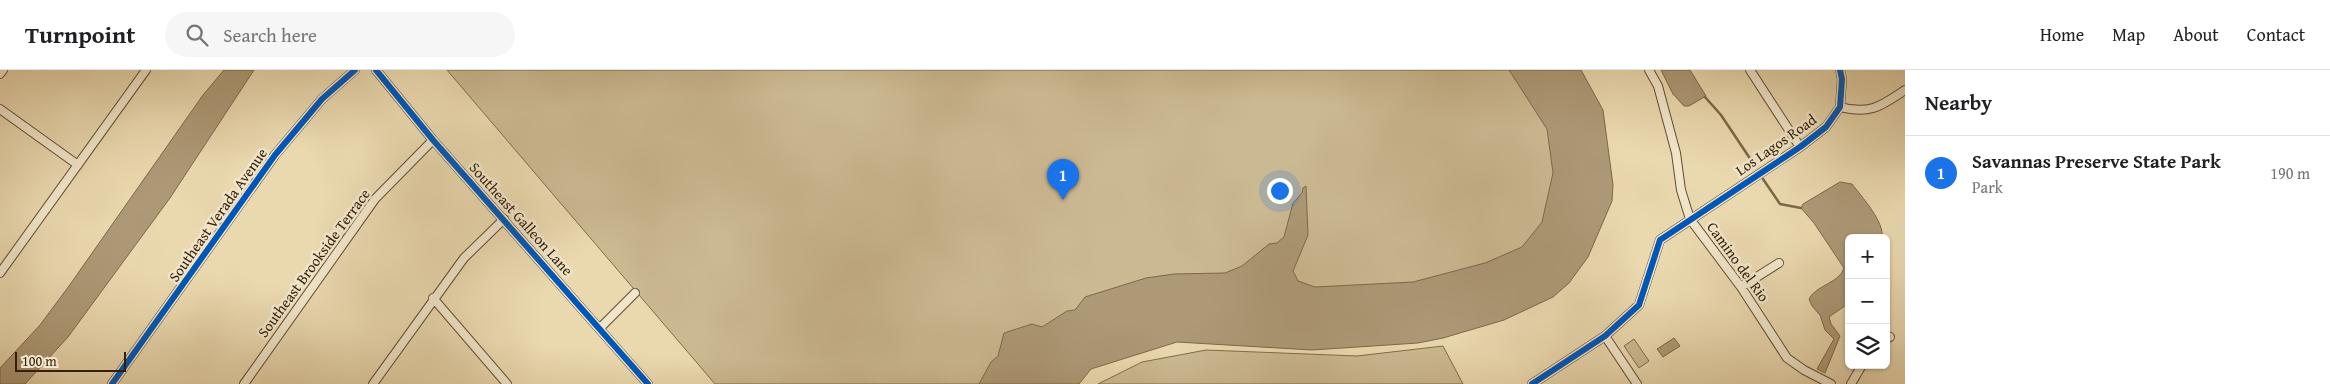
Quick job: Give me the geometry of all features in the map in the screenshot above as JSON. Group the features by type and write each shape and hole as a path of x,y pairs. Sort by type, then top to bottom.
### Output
{"street":[{"path":"0,74 3,70"},
{"path":"0,273 146,70"},
{"name":"Southeast Verada Avenue","path":"112,384 275,155 322,99 355,70"},
{"name":"Southeast Galleon Lane","path":"376,70 433,140 648,384"},
{"name":"Camino del Rio","path":"1650,70 1658,86 1676,153 1681,190 1690,219 1741,287 1787,358 1804,370 1831,384"},
{"path":"1750,70 1800,147"},
{"path":"1840,70 1842,79 1840,107 1860,110 1874,109 1905,90"},
{"name":"Los Lagos Road","path":"1532,384 1605,336 1638,305 1660,240 1800,147 1826,127 1840,107"},
{"path":"0,108 78,165"},
{"name":"Southeast Brookside Terrace","path":"244,384 375,199 433,140"},
{"path":"372,384 464,258 504,219"},
{"path":"1741,287 1779,264"},
{"path":"600,328 635,293"},
{"path":"433,298 507,384"},
{"path":"1605,336 1637,384"},
{"path":"1851,384 1860,369"}],"shaded area":[{"path":"224,70 254,70 170,198 68,337 25,384 0,384 0,368 40,325 203,95"},
{"path":"447,70 1544,70 1577,173 1525,271 1132,320 1029,384 715,384"},
{"path":"1509,70 1581,70 1603,110 1613,185 1612,201 1588,257 1569,283 1553,297 1504,320 1443,338 1418,343 1312,350 1177,342 1091,369 1079,384 979,384 991,362 998,356 1004,333 1032,324 1042,327 1067,311 1075,310 1085,297 1146,278 1174,274 1225,273 1242,266 1269,244 1277,243 1284,237 1293,203 1306,186 1308,235 1293,271 1298,281 1315,287 1413,282 1485,263 1522,247 1542,222 1553,173 1547,129"},
{"path":"1661,70 1690,70 1706,96 1689,106 1684,106 1673,94"},
{"path":"1840,182 1852,184 1876,217 1882,232 1882,234 1845,234 1845,306 1829,317 1831,324 1840,336 1825,373 1817,369 1834,339 1825,330 1820,315 1809,299 1817,290 1838,277 1844,268 1814,223 1801,208 1803,204"},
{"path":"1674,338 1680,346 1663,357 1657,349"},
{"path":"1634,339 1649,361 1639,368 1624,346"},
{"path":"1443,346 1463,384 1098,384 1142,362 1206,350 1357,356"}],"waterway":[{"path":"1705,97 1721,115 1755,166"},
{"path":"1763,179 1780,204 1801,208"}],"cycle path":[{"path":"112,384 275,155 322,99 355,70"},
{"path":"376,70 433,140 648,384"},
{"path":"1532,384 1605,336 1639,305 1660,240 1800,147 1826,127 1840,107 1842,79 1840,70"}],"place":[{"name":"Savannas Preserve State Park","path":"1063,200"}]}
